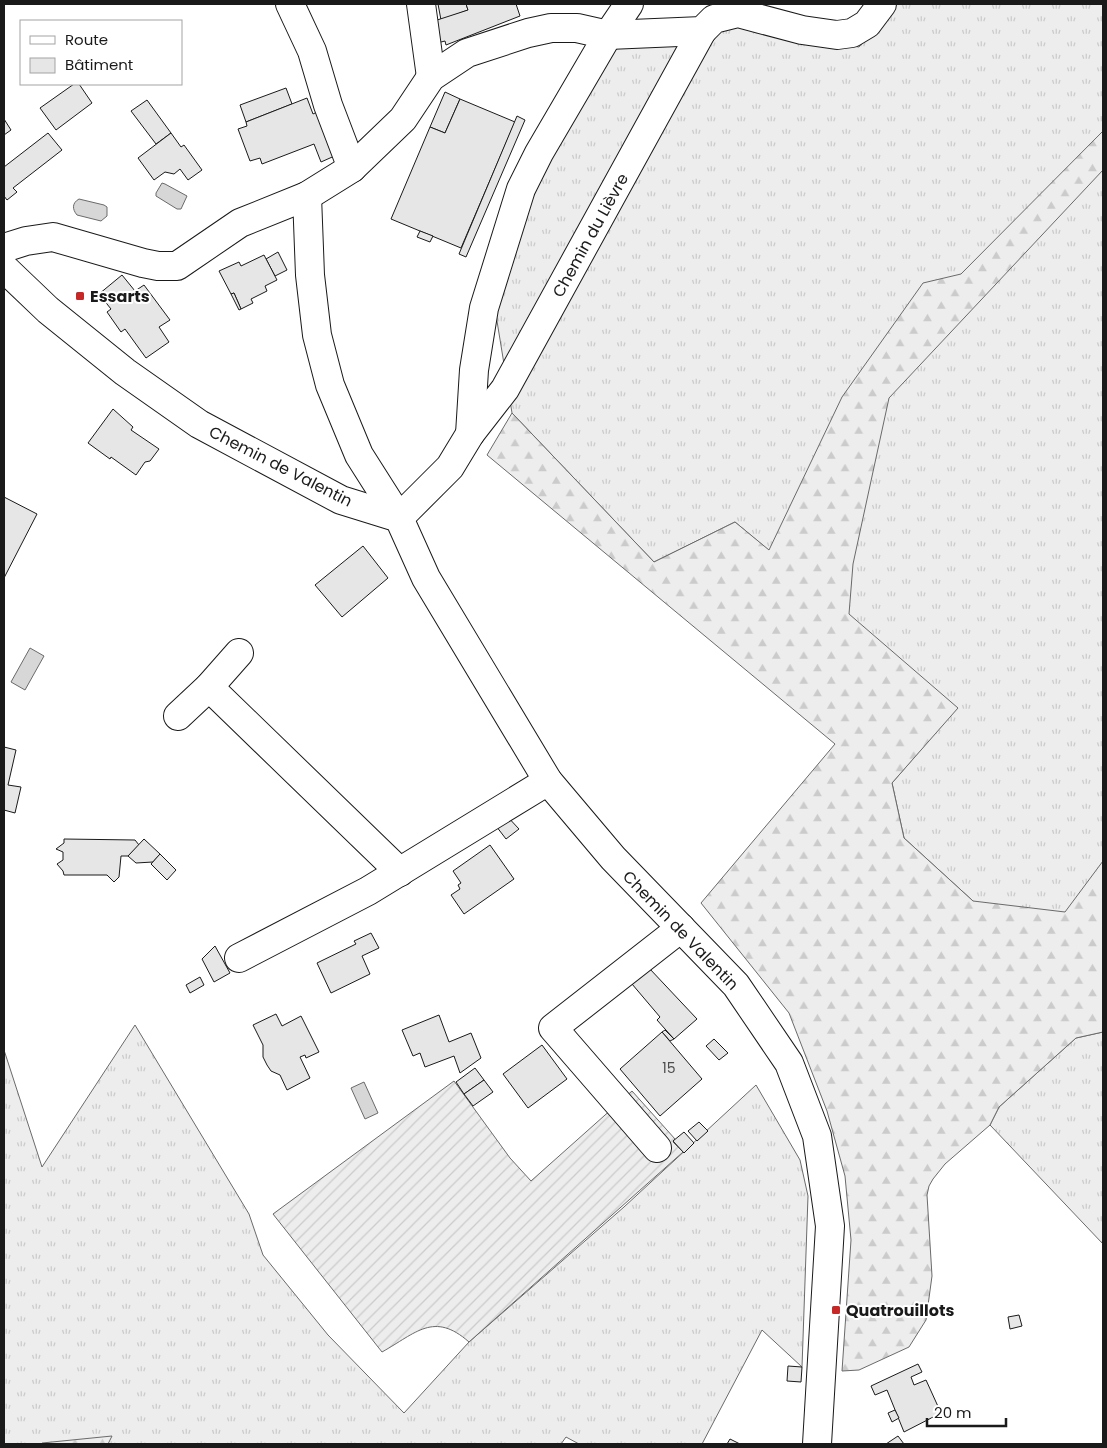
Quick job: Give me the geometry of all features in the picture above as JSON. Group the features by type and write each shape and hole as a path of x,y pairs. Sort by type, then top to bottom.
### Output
{"street":[{"path":"290,4 312,51 328,104 352,168"},
{"path":"421,4 431,77"},
{"name":"Chemin du Lièvre","path":"470,434 474,370 484,308 521,189 539,153 608,35 629,4"},
{"path":"4,248 26,241 53,237 158,266 177,266 240,223 307,196 352,168 403,119 431,77 467,53 528,33 551,28 577,28 608,35 702,31 714,19 738,13 802,30 837,35 852,33 867,24 882,4"},
{"name":"Chemin du Lièvre","path":"398,518 450,467 470,434 504,390 702,31"},
{"path":"307,196 310,275 317,335 330,385 359,455 398,518"},
{"name":"Chemin de Valentin","path":"4,268 48,310 125,372 199,424 341,500 398,518 426,578 548,781 613,858 736,985 789,1063 817,1136 830,1226 817,1444"},
{"path":"178,716 209,687 240,653"},
{"path":"209,687 400,872"},
{"path":"239,958 368,891 548,781"},
{"path":"657,1148 553,1028 681,928"}],"green space":[{"path":"895,4 1103,4 1103,1005 973,901 904,838 892,783 957,708 735,522 654,562 512,413 488,266 601,37 725,23 859,47"},
{"path":"1103,131 1103,170 889,398 853,564 849,614 958,708 892,783 904,838 973,901 1065,912 1103,861 1103,1032 1076,1038 999,1107 990,1125 945,1164 933,1179 927,1195 932,1276 926,1320 909,1347 859,1370 842,1371 851,1240 845,1176 827,1111 789,1013 701,903 835,744 487,455 512,413 654,562 735,522 769,550 842,397 923,283 961,274"},
{"path":"135,1025 249,1214 263,1255 328,1335 404,1413 469,1342 624,1207 756,1085 800,1160 808,1196 802,1367 762,1330 702,1444 579,1444 566,1437 561,1444 4,1444 4,1050 42,1167"},
{"path":"1103,1032 1103,1244 990,1125 999,1107 1076,1038"},
{"path":"454,1081 510,1158 531,1181 632,1091 675,1139 673,1142 683,1152 469,1342 457,1333 445,1328 425,1328 382,1352 273,1214"},
{"path":"112,1436 108,1444 41,1444 42,1443"}],"shaded area":[{"path":"162,183 187,196 181,209 177,209 156,196"},
{"path":"79,199 104,205 107,207 107,216 101,221 77,215 74,211 74,206 75,202"},
{"path":"30,648 44,656 25,690 11,682"},
{"path":"364,1082 378,1113 365,1119 351,1088"}],"building":[{"path":"438,4 466,4 468,10 441,20"},
{"path":"466,4 516,4 520,16 446,45 445,41 433,44 431,22 468,10"},
{"path":"73,85 80,85 92,103 56,130 40,108"},
{"path":"286,88 292,104 246,122 240,105"},
{"path":"445,92 460,99 445,133 430,127"},
{"path":"307,98 313,114 321,110 339,154 321,162 314,144 262,164 260,158 250,161 238,129 247,126 246,122"},
{"path":"460,99 515,122 461,248 391,219 430,127 445,133"},
{"path":"147,100 171,133 156,144 131,111"},
{"path":"517,116 525,120 466,257 459,254"},
{"path":"4,119 11,130 4,135"},
{"path":"48,133 62,150 13,188 17,192 7,200 4,196 4,167"},
{"path":"171,133 181,147 184,145 202,170 188,180 180,169 174,174 165,172 154,180 138,158"},
{"path":"420,231 433,236 430,242 417,237"},
{"path":"278,252 287,270 275,276 266,259"},
{"path":"264,255 277,280 265,286 267,291 251,299 253,303 241,309 234,293 231,294 219,271 239,262 241,266"},
{"path":"122,275 135,291 144,285 170,320 159,327 169,342 146,358 125,329 121,332 107,312 111,309 99,294"},
{"path":"234,293 241,309 239,310 231,294"},
{"path":"113,409 133,427 131,430 159,449 150,461 145,462 136,475 88,443"},
{"path":"4,497 37,514 4,578"},
{"path":"363,546 388,578 342,617 315,585"},
{"path":"4,747 16,750 8,785 21,787 15,813 4,810"},
{"path":"505,814 519,829 506,839 493,822"},
{"path":"64,839 135,840 139,845 128,856 121,856 119,877 114,882 107,875 64,875 57,864 63,860 63,852 56,849 64,843"},
{"path":"144,839 160,854 153,862 136,863 128,856"},
{"path":"490,845 514,879 464,914 451,895 460,889 458,885 461,883 453,871"},
{"path":"160,854 176,870 167,880 151,864"},
{"path":"371,933 379,948 362,956 370,974 331,993 317,963 356,944 354,941"},
{"path":"215,946 230,973 214,982 202,959"},
{"path":"649,968 697,1019 674,1039 657,1020 660,1017 632,984"},
{"path":"200,977 204,985 190,993 186,985"},
{"path":"276,1014 282,1026 301,1016 319,1052 306,1058 305,1055 300,1057 310,1078 287,1090 280,1075 271,1071 267,1065 263,1057 263,1045 253,1025"},
{"path":"439,1015 449,1042 471,1033 481,1058 460,1073 454,1056 425,1067 420,1053 413,1056 402,1030"},
{"path":"665,1030 674,1039 670,1041 662,1032"},
{"path":"662,1032 702,1079 660,1116 620,1069"},
{"path":"714,1039 728,1053 719,1060 706,1046"},
{"path":"542,1045 567,1079 528,1108 503,1074"},
{"path":"475,1068 484,1080 464,1094 456,1082"},
{"path":"484,1080 493,1092 473,1106 464,1094"},
{"path":"699,1122 708,1131 697,1141 688,1131"},
{"path":"684,1132 694,1143 684,1153 673,1141"},
{"path":"1019,1315 1022,1326 1010,1329 1008,1317"},
{"path":"918,1364 922,1372 911,1377 914,1385 926,1380 941,1413 904,1432 887,1390 875,1395 871,1386"},
{"path":"788,1366 802,1367 801,1382 787,1381"},
{"path":"895,1410 899,1418 892,1422 888,1413"},
{"path":"898,1436 904,1444 886,1444"},
{"path":"730,1439 740,1444 727,1444"}],"place":[{"name":"Essarts","path":"80,296"},
{"name":"Quatrouillots","path":"836,1310"}]}
